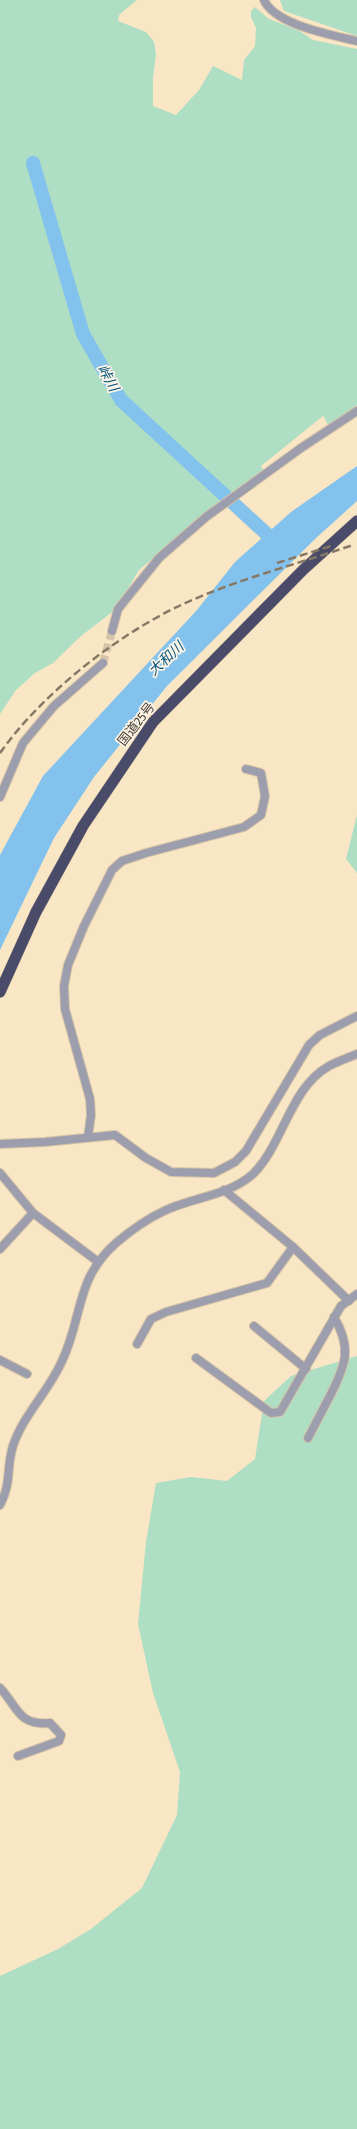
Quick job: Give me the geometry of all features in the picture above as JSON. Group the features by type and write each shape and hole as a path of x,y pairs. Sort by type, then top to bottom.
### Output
{"highway":[{"name":"国道25号","path":"0,992 36,912 83,826 153,722 304,569 357,521"}],"street":[{"path":"264,0 277,16 301,26 357,41"},
{"path":"112,631 118,609 159,558 206,517 301,448 357,411"},
{"path":"0,797 23,743 54,706 103,663"},
{"path":"88,1137 91,1115 90,1099 65,1009 64,994 68,965 84,926 112,870 122,861 194,839 244,827 261,815 265,796 261,773 246,769"},
{"path":"0,1144 45,1142 115,1135 146,1158 171,1172 214,1173 235,1162 246,1151 308,1045 320,1035 357,1016"},
{"path":"0,1505 9,1485 9,1464 13,1445 62,1362 71,1340 81,1298 97,1261 135,1228 164,1210 224,1190 252,1174 264,1162 300,1095 315,1077 328,1066 357,1054"},
{"path":"0,1173 33,1213 97,1261"},
{"path":"224,1190 293,1247 349,1301"},
{"path":"0,1249 33,1213"},
{"path":"137,1344 151,1319 166,1312 267,1283 293,1247"},
{"path":"196,1358 271,1413 280,1412 341,1306 357,1294"},
{"path":"308,1438 345,1362 346,1346 343,1332 334,1317"},
{"path":"254,1326 306,1369"},
{"path":"0,1360 27,1374"},
{"path":"0,1688 7,1695 14,1710 28,1721 40,1724 50,1723 61,1735 59,1741 18,1756"}],"green space":[{"path":"0,0 137,0 119,15 118,21 146,32 154,42 156,54 153,78 153,106 176,115 199,90 213,66 242,80 244,60 255,46 256,28 251,17 251,11 255,7 269,19 298,30 313,40 357,49 357,405 329,426 323,416 261,466 264,471 178,537 139,570 116,609 81,636 53,663 35,673 16,690 0,714"},
{"path":"280,0 357,0 357,36 284,11"},
{"path":"357,815 357,873 346,859"},
{"path":"357,1356 357,2129 0,2129 0,1976 58,1949 91,1929 142,1888 177,1815 180,1772 153,1693 138,1624 146,1542 156,1483 191,1477 227,1481 255,1459 264,1401 291,1376"}],"water":[{"name":"大和川","path":"357,466 357,501 316,538 167,686 94,777 54,838 0,950 0,855 43,776 197,610 235,562 291,512"}],"waterway":[{"name":"峠川","path":"33,163 83,334 121,400 271,538"}],"tunnel":[{"path":"103,663 112,631"}],"railway":[{"path":"0,753 36,710 80,669 129,634 154,619 179,606 221,588 353,545"},
{"path":"277,563 331,546"}]}
